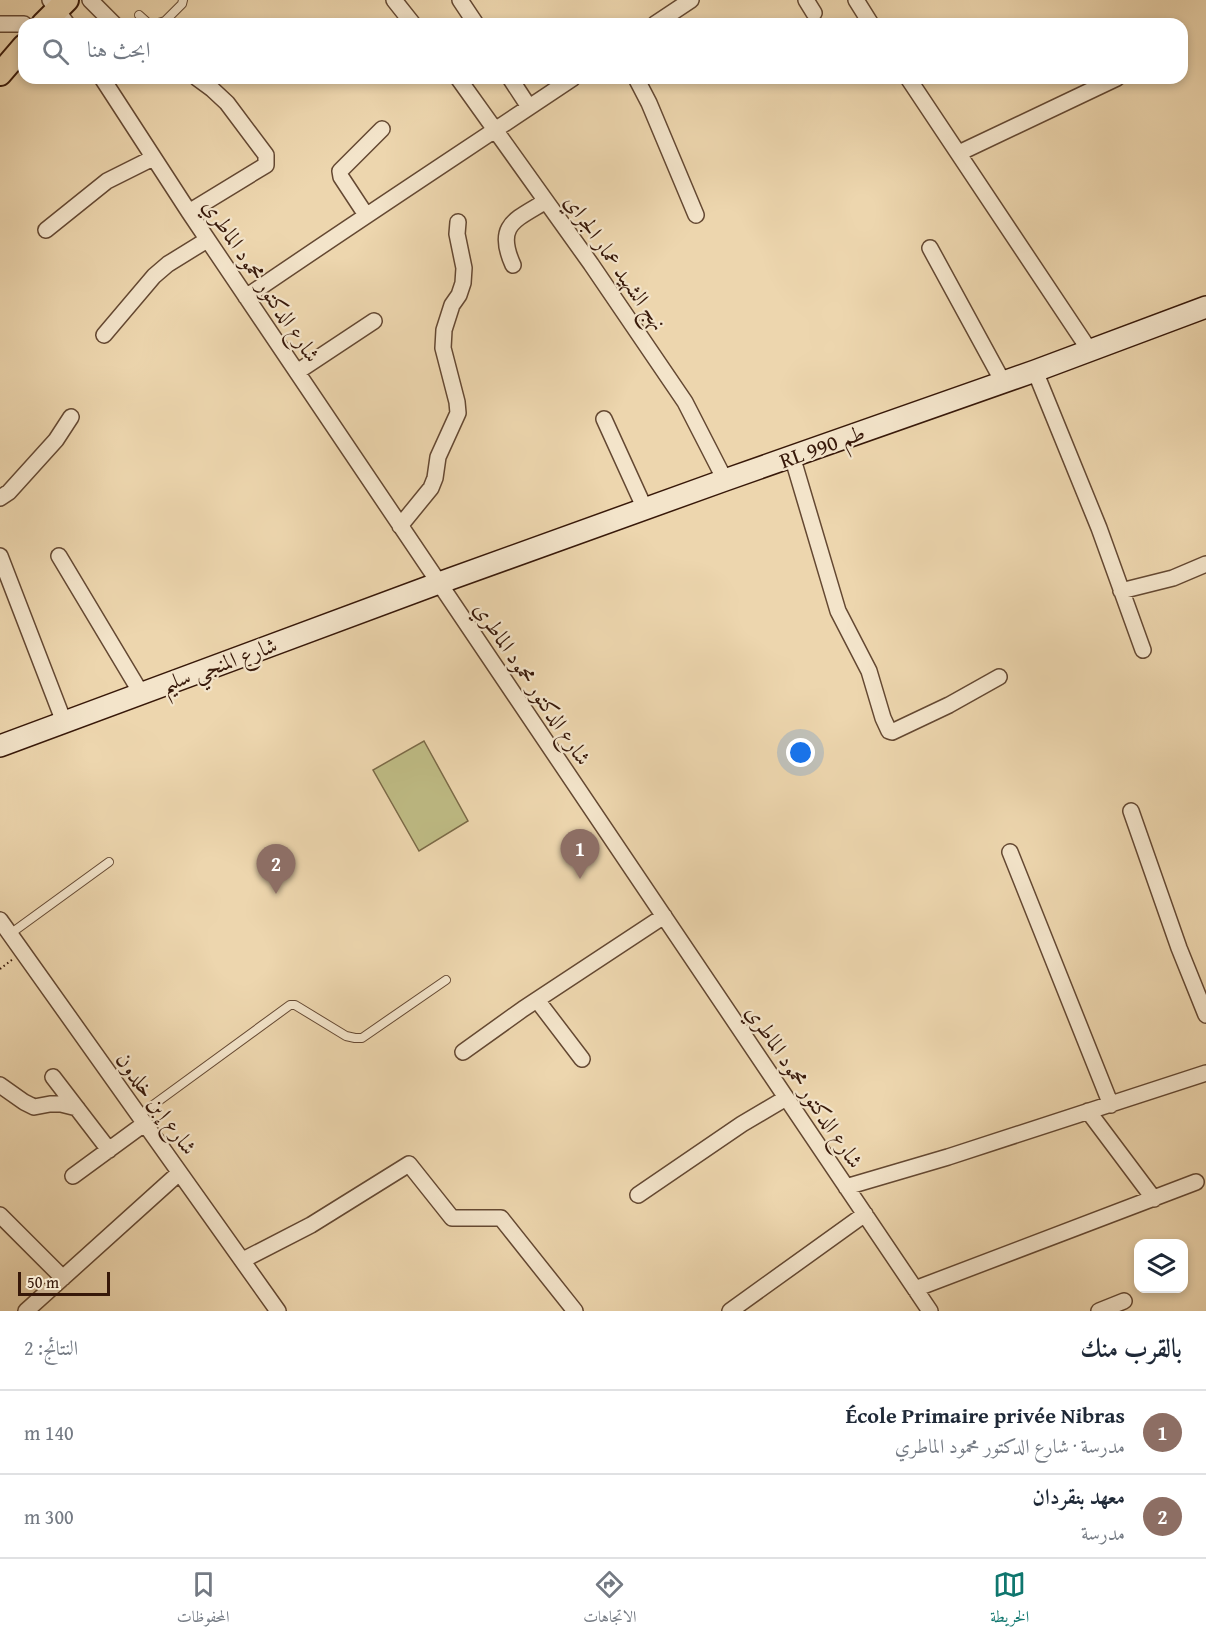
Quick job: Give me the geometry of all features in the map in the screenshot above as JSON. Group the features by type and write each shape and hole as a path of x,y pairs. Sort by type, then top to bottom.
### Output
{"main road":[{"path":"0,74 18,53"}],"street":[{"path":"90,0 108,18"},
{"path":"394,0 408,18"},
{"path":"460,0 472,18"},
{"path":"664,18 692,0"},
{"path":"856,0 867,18"},
{"path":"0,24 18,24"},
{"name":"شارع الدكتور محمود الماطري","path":"106,84 207,240 930,1311"},
{"path":"189,212 266,165 266,155 227,103 206,84"},
{"name":"نهج الشهيد عمار الجراي","path":"462,84 685,402 725,480"},
{"path":"514,84 529,107"},
{"path":"246,297 366,214 564,84"},
{"path":"639,84 696,215"},
{"path":"912,84 1090,351"},
{"path":"959,153 1104,84"},
{"path":"366,214 341,177 340,171 382,129"},
{"path":"46,230 107,181 153,158"},
{"path":"513,265 505,239 508,228 517,219 546,201"},
{"path":"400,526 431,488 438,458 458,414 443,348 444,330 452,305 463,283 464,268 457,234 458,222"},
{"path":"104,335 154,276 168,264 207,240"},
{"path":"930,248 1003,382"},
{"name":"RL طم 990","path":"439,583 1035,371 1206,307"},
{"path":"297,372 374,321"},
{"path":"1035,371 1099,528 1143,650"},
{"path":"0,498 9,492 56,440 71,417"},
{"path":"604,419 645,509"},
{"path":"792,456 838,611 869,671 889,731 896,732 999,677"},
{"path":"0,556 64,722"},
{"path":"59,556 141,693"},
{"path":"1120,591 1173,578 1206,564"},
{"name":"شارع المنجي سليم","path":"0,746 439,583"},
{"path":"1131,811 1179,948 1206,1015"},
{"path":"1010,852 1111,1105"},
{"path":"463,1052 664,916"},
{"name":"شارع إبن خلدون","path":"0,920 278,1311"},
{"path":"537,1000 582,1059"},
{"path":"846,1187 948,1157 1206,1074"},
{"path":"53,1077 110,1149"},
{"path":"0,1085 34,1107 61,1104 77,1108"},
{"path":"638,1195 742,1124 786,1098"},
{"path":"1088,1111 1154,1199"},
{"path":"74,1176 110,1149 141,1120"},
{"path":"243,1260 311,1225 409,1164 452,1218 501,1218 575,1311"},
{"path":"26,1311 179,1173"},
{"path":"915,1289 1196,1182"},
{"path":"730,1311 865,1214"},
{"path":"0,1215 63,1278"},
{"path":"1099,1311 1124,1301"}],"lane":[{"path":"168,18 183,0"},
{"path":"139,15 142,18"},
{"path":"10,934 109,862"},
{"path":"141,1120 290,1005 295,1005 346,1036 362,1038 446,980"}],"shaded area":[{"path":"424,741 468,821 419,851 373,770"}],"place":[{"name":"École Primaire privée Nibras","path":"580,879"},
{"name":"معهد بنقردان","path":"276,894"}]}
